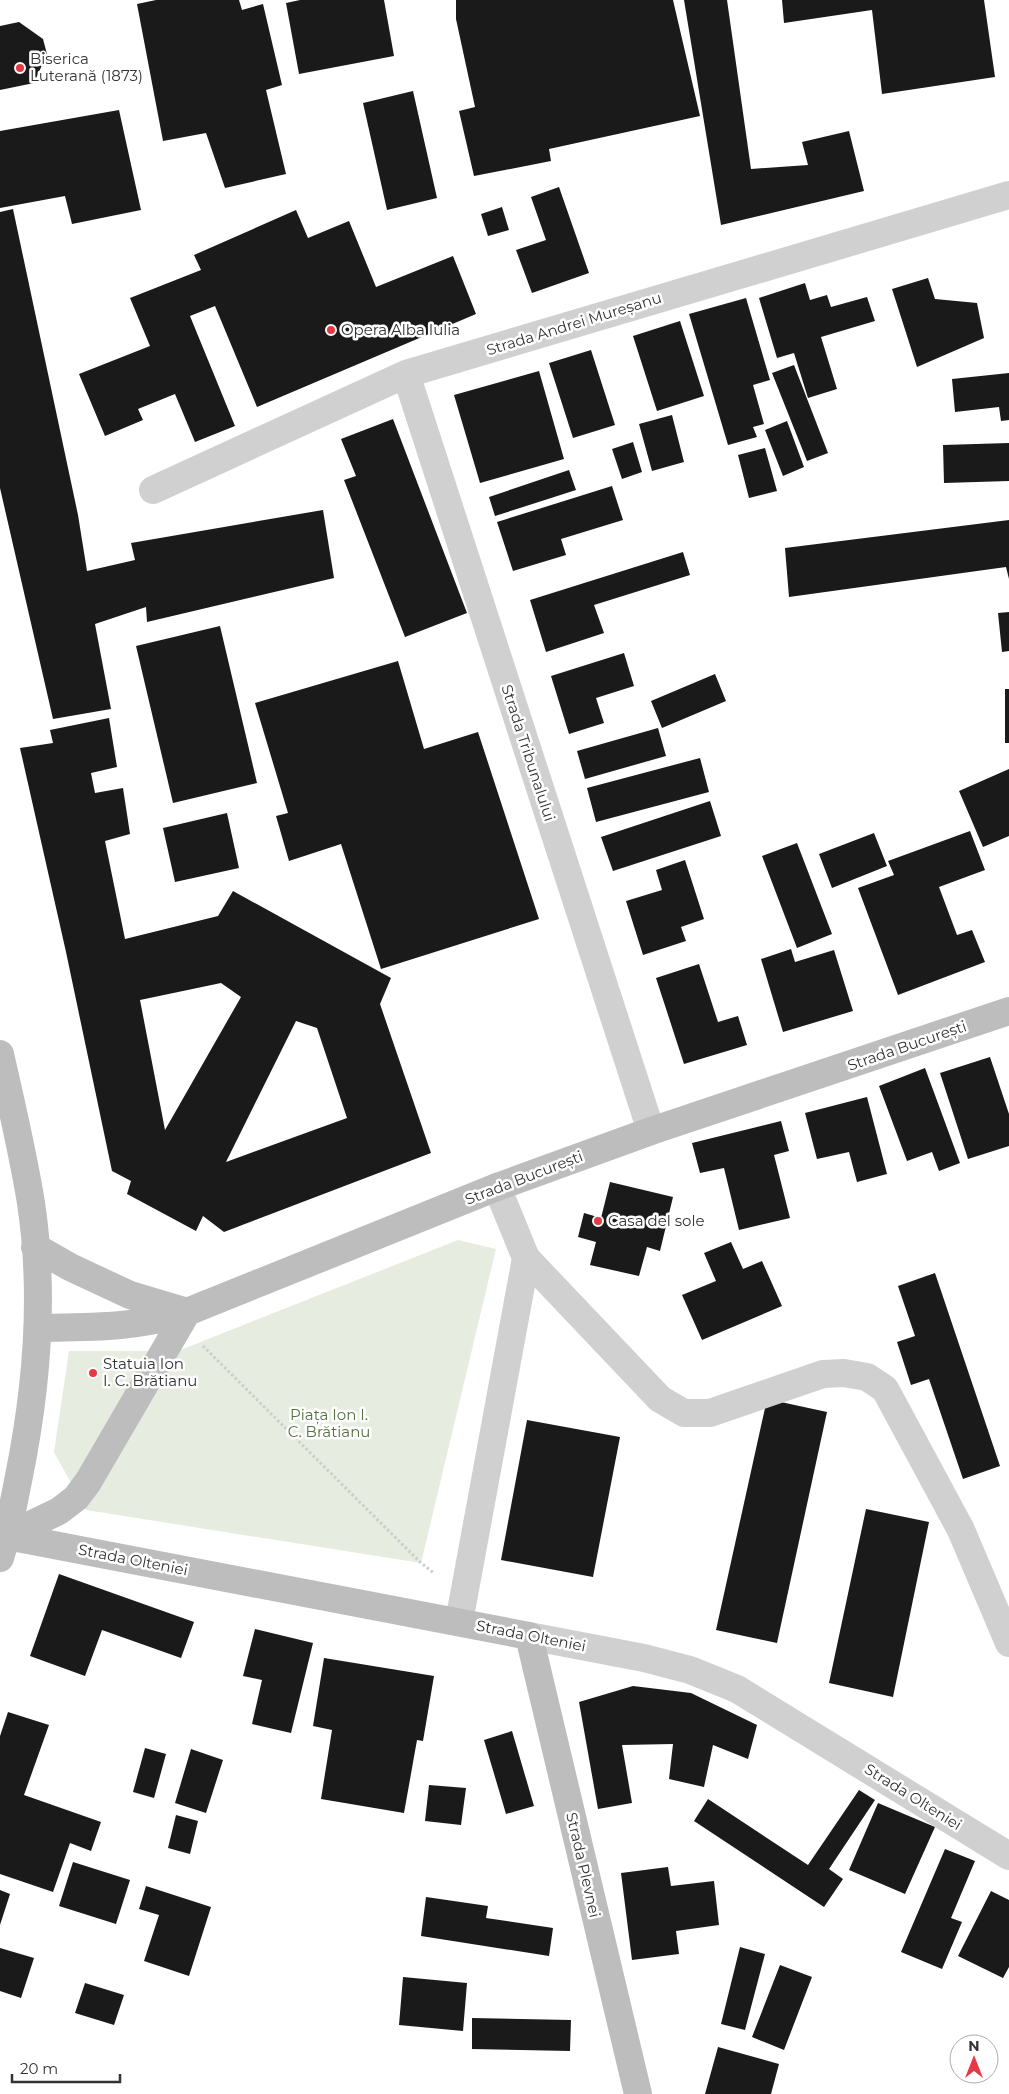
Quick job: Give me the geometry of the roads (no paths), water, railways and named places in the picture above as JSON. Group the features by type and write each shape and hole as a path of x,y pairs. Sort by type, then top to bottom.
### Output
{"main road":[{"name":"Strada București","path":"39,1328 108,1327 157,1321 187,1312 497,1187 651,1131 1009,1011"},
{"path":"0,1054 24,1167 36,1247 39,1328 35,1385 27,1440 2,1543"},
{"path":"2,1543 59,1511 76,1498 93,1473 187,1312 122,1292 70,1267 36,1247"},
{"name":"Strada Olteniei","path":"2,1543 529,1636"},
{"name":"Strada Plevnei","path":"529,1636 638,2094"}],"street":[{"name":"Strada Andrei Mureșanu","path":"153,490 406,374 1009,195"},
{"name":"Strada Tribunalului","path":"406,374 651,1131"},
{"path":"497,1187 526,1258 660,1399 684,1413 710,1413 823,1374 844,1373 867,1377 884,1389 961,1530 1009,1643"},
{"path":"458,1622 526,1258"},
{"name":"Strada Olteniei","path":"529,1636 681,1667 737,1690 1009,1856"}],"place":[{"name":"Biserica Luterană (1873)","path":"20,68"},
{"name":"Opera Alba Iulia","path":"331,330"},
{"name":"Casa del sole","path":"598,1221"},
{"name":"Statuia Ion I. C. Brătianu","path":"93,1373"}],"park label":[{"name":"Piața Ion I. C. Brătianu","path":"329,1424"}]}
